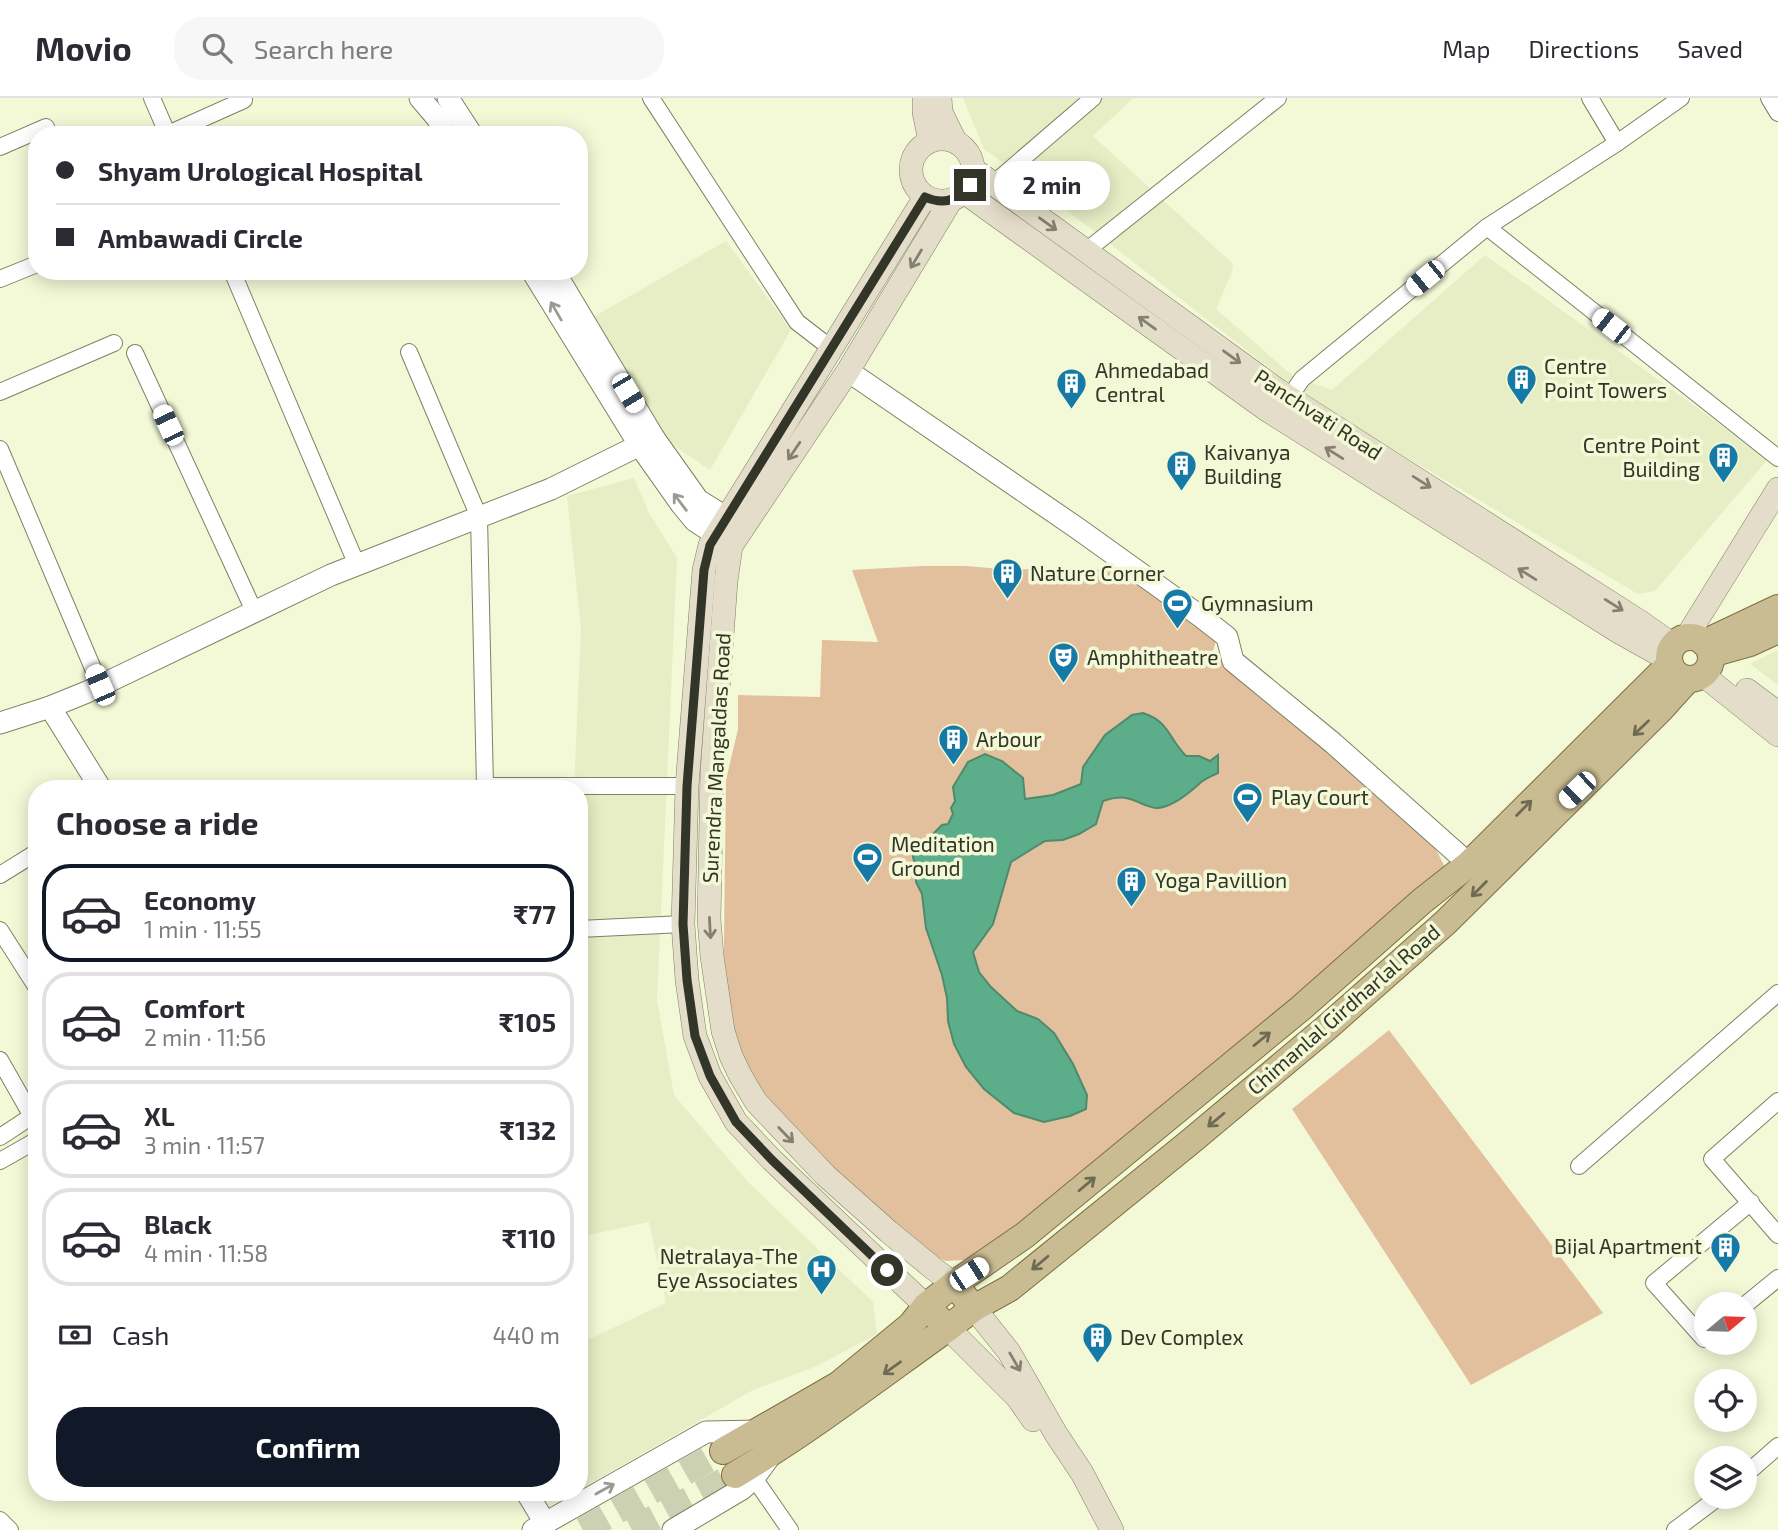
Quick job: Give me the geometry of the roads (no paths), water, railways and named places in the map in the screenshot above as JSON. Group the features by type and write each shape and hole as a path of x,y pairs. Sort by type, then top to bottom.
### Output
{"main road":[{"path":"924,98 930,141"},
{"path":"940,98 940,112 955,141"},
{"path":"947,138 968,152 973,169 970,185 958,196 934,201 918,191 912,181 910,169 913,157 920,147 930,141 947,138"},
{"name":"Panchvati Road","path":"973,169 1289,398 1691,656"},
{"name":"Surendra Mangaldas Road","path":"926,1306 772,1160 736,1122 710,1076 695,1036 683,924 687,786 704,570 710,545 729,531 848,371 958,196"},
{"name":"Panchvati Road","path":"958,196 1267,410 1619,632 1691,656"},
{"name":"Surendra Mangaldas Road","path":"925,197 832,349 729,531 712,772 710,906 712,956 723,1031 731,1056 756,1102 825,1175 954,1284"},
{"path":"1691,656 1744,546 1778,489"},
{"path":"1691,656 1778,514"},
{"name":"Chimanlal Girdharlal Road","path":"926,1306 1026,1235 1301,1008 1422,901 1469,864 1614,718 1691,656 1778,608"},
{"name":"Chimanlal Girdharlal Road","path":"948,1328 974,1308 1010,1288 1190,1142 1446,922 1660,710 1691,656 1751,643 1778,630"},
{"path":"1691,656 1778,713"},
{"path":"1691,656 1778,735"},
{"path":"954,1284 1009,1352 1056,1434 1082,1473 1112,1530"},
{"path":"745,1477 766,1442 911,1325 926,1306 1017,1396 1064,1468 1098,1530"},
{"path":"723,1451 766,1442 849,1400 948,1328"}],"street":[{"path":"152,98 164,126"},
{"path":"420,98 441,126"},
{"path":"651,98 797,322 832,349"},
{"path":"993,184 1093,98"},
{"path":"1086,251 1279,98"},
{"path":"1590,98 1617,144"},
{"path":"1289,398 1302,379 1487,227 1617,144 1681,98"},
{"path":"1769,98 1778,113"},
{"path":"186,126 244,100"},
{"path":"435,116 453,100 467,126"},
{"path":"0,147 28,135"},
{"path":"1487,227 1778,458"},
{"path":"0,279 28,268"},
{"path":"236,280 357,565"},
{"path":"538,280 647,442"},
{"path":"559,280 681,504 695,521 729,531"},
{"path":"0,392 114,343"},
{"path":"409,352 479,517 485,780"},
{"path":"135,353 254,611"},
{"path":"848,371 1077,528 1227,637 1233,661 1333,743 1469,864"},
{"path":"0,723 50,707 331,575 551,489 647,442"},
{"path":"0,449 100,685"},
{"path":"50,707 95,780"},
{"path":"588,786 687,786"},
{"path":"0,875 28,858"},
{"path":"588,929 683,924"},
{"path":"0,930 28,976"},
{"path":"1579,1166 1778,993"},
{"path":"0,1060 28,1109"},
{"path":"1778,1101 1712,1159 1778,1235"},
{"path":"0,1137 28,1123"},
{"path":"0,1161 28,1145"},
{"path":"1694,1328 1654,1283 1751,1202"},
{"path":"1757,1295 1778,1278"},
{"path":"588,1498 706,1432 766,1442"},
{"path":"1757,1464 1778,1446"},
{"path":"673,1530 742,1489 745,1477"},
{"path":"745,1477 790,1530"},
{"path":"530,1501 539,1526 583,1501"},
{"path":"1675,1530 1703,1509"},
{"path":"0,1520 10,1530"}],"tunnel":[{"path":"583,1530 723,1451"},
{"path":"632,1530 735,1475"}],"place":[{"name":"Centre Point Towers","path":"1521,406"},
{"name":"Ahmedabad Central","path":"1072,410"},
{"name":"Centre Point Building","path":"1723,485"},
{"name":"Kaivanya Building","path":"1181,492"},
{"name":"Nature Corner","path":"1007,601"},
{"name":"Gymnasium","path":"1178,631"},
{"name":"Amphitheatre","path":"1064,685"},
{"name":"Arbour","path":"953,767"},
{"name":"Play Court","path":"1248,825"},
{"name":"Meditation Ground","path":"868,884"},
{"name":"Yoga Pavillion","path":"1132,908"},
{"name":"Bijal Apartment","path":"1725,1274"},
{"name":"Netralaya-The Eye Associates","path":"821,1296"},
{"name":"Dev Complex","path":"1097,1365"}]}
